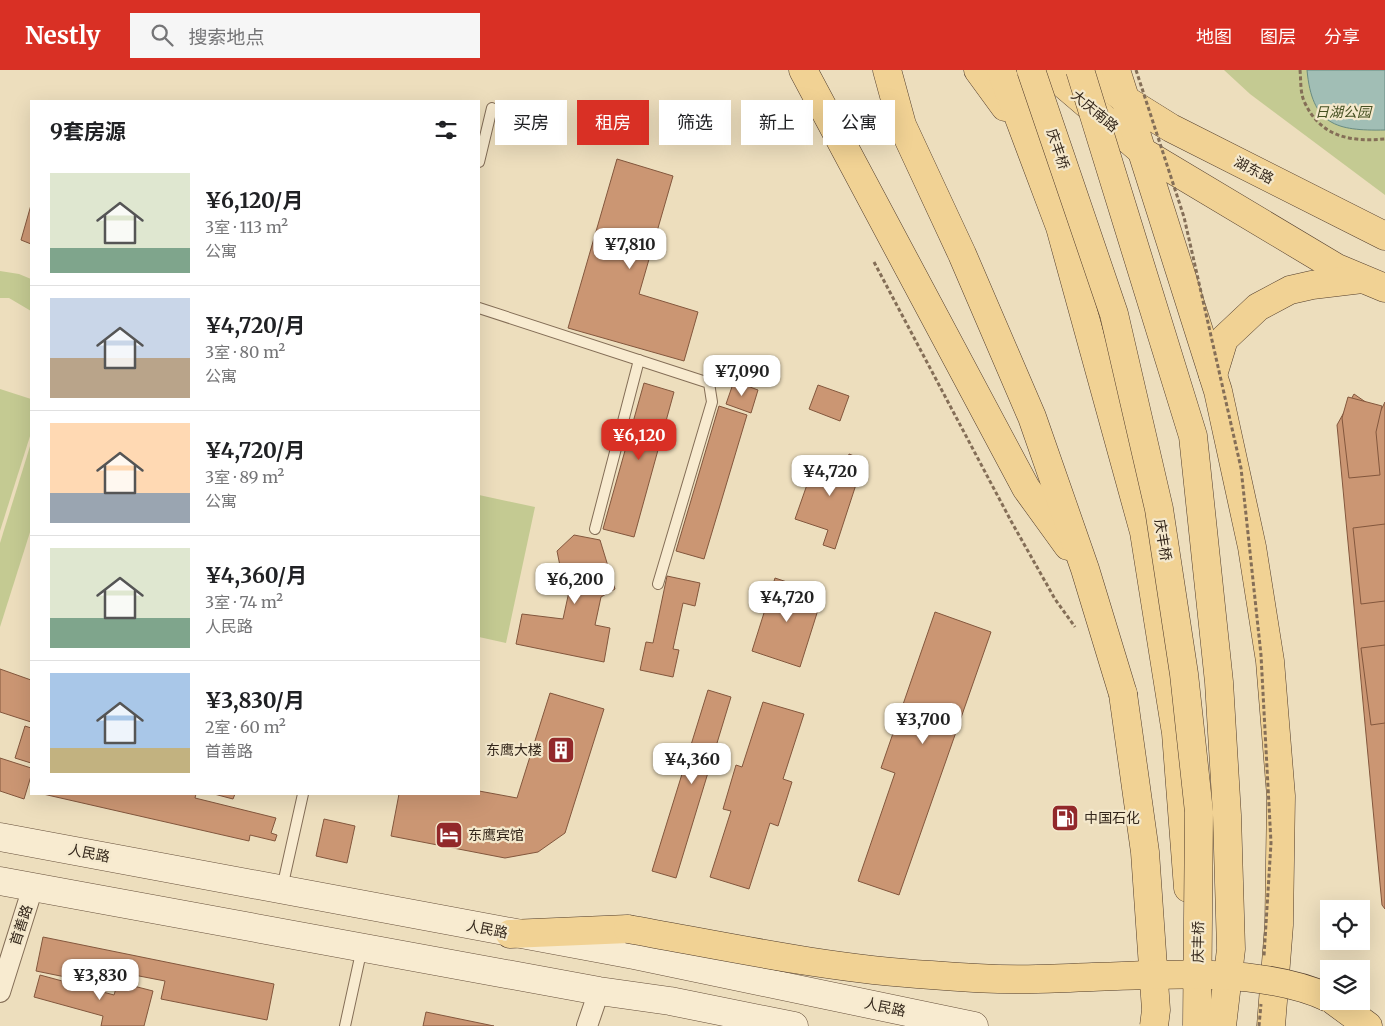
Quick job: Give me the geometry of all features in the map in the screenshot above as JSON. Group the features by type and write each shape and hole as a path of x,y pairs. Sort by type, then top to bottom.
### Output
{"main road":[{"path":"803,70 1026,488 1085,569"},
{"path":"887,70 902,126 962,254 1032,417 1085,569 1123,694 1145,852 1156,1010 1154,1026"},
{"path":"978,70 1026,136"},
{"path":"1001,70 1060,227 1144,532 1176,733 1197,1026"},
{"name":"庆丰桥","path":"1031,70 1114,314 1158,509 1184,674 1199,812 1197,1026"},
{"name":"大庆南路","path":"1047,70 1143,152"},
{"path":"1080,70 1193,436 1219,682 1227,815 1231,949 1222,1026"},
{"name":"大庆南路","path":"1086,70 1126,100"},
{"path":"1116,70 1213,375 1252,547 1270,661 1281,796 1279,924 1271,1026"},
{"name":"湖东路","path":"1126,100 1171,128 1385,236"},
{"path":"1143,152 1337,268 1374,284"},
{"path":"1213,375 1224,339 1258,307 1290,290 1312,284 1374,284"},
{"name":"人民路","path":"0,837 510,934 634,955 974,1026"},
{"path":"0,881 599,991 670,1001 794,1026"},
{"path":"510,934 628,929 828,965 920,974 1035,979 1181,976 1254,978 1279,980 1320,994"},
{"path":"1346,1010 1368,1026"}],"street":[{"name":"首善路","path":"0,992 33,887"},
{"path":"587,1026 599,991"}],"lane":[{"path":"480,158 492,108"},
{"path":"480,308 709,383 712,391 712,402 658,584"},
{"path":"595,529 639,360"},
{"path":"282,890 303,795"},
{"path":"345,1026 362,947"}],"path":[{"path":"1300,70 1303,99 1315,118 1338,137 1366,140 1385,139"}],"green space":[{"name":"日湖公园","path":"1224,70 1385,70 1385,195 1250,94"},
{"path":"0,271 19,274 30,279 30,310 9,298 0,298"},
{"path":"0,389 30,399 30,436 0,531"},
{"path":"30,446 30,532 0,627 0,543"},
{"path":"480,495 535,507 506,643 480,637"}],"water":[{"path":"1307,70 1385,70 1385,130 1353,129 1330,121 1314,103"}],"building":[{"path":"617,159 673,176 639,294 698,312 684,361 568,328"},
{"path":"30,208 30,244 21,240"},
{"path":"734,381 758,390 751,413 726,404"},
{"path":"644,383 674,392 634,537 603,529"},
{"path":"818,385 849,396 840,421 809,409"},
{"path":"1354,394 1380,412 1385,402 1385,909 1382,905 1337,425"},
{"path":"1348,397 1382,406 1376,432 1380,475 1349,478 1342,418"},
{"path":"719,406 747,415 704,559 676,551"},
{"path":"849,454 864,460 835,549 823,545 828,530 795,519 816,459 845,468"},
{"path":"1385,524 1385,601 1361,604 1353,528"},
{"path":"574,535 600,540 615,589 601,597 595,625 610,628 604,662 516,644 522,614 563,619 570,587 564,586 557,551"},
{"path":"667,576 700,583 695,606 683,603 673,649 679,650 673,677 640,670 646,642 653,643"},
{"path":"775,578 823,594 800,667 752,651"},
{"path":"935,612 991,632 899,895 858,881 895,773 881,768"},
{"path":"1385,645 1385,723 1371,725 1361,648"},
{"path":"0,669 30,680 30,722 0,712"},
{"path":"708,690 731,697 676,878 652,871"},
{"name":"东鹰大楼","path":"550,693 604,709 565,833 538,852 505,858 391,836 399,795 480,795 480,791 517,798"},
{"path":"763,702 804,714 783,779 792,782 778,826 770,823 749,889 710,877 731,811 723,809 736,765 742,767"},
{"path":"25,726 30,728 30,763 15,758"},
{"path":"0,758 30,768 30,779 24,799 0,791"},
{"path":"47,795 196,795 195,798 276,818 271,833 277,835 275,841 250,835 249,841"},
{"path":"218,795 235,795 233,799"},
{"path":"324,819 355,826 347,863 316,856"},
{"path":"43,937 274,984 267,1020 161,999 165,981 103,969 100,984 36,971"},
{"path":"40,975 114,995 118,982 153,991 144,1026 101,1026 103,1016 34,997"},
{"path":"426,1012 494,1026 423,1026"}],"place":[{"name":"东鹰大楼","path":"561,750"},
{"name":"中国石化","path":"1065,818"},
{"name":"东鹰宾馆","path":"449,835"}]}
